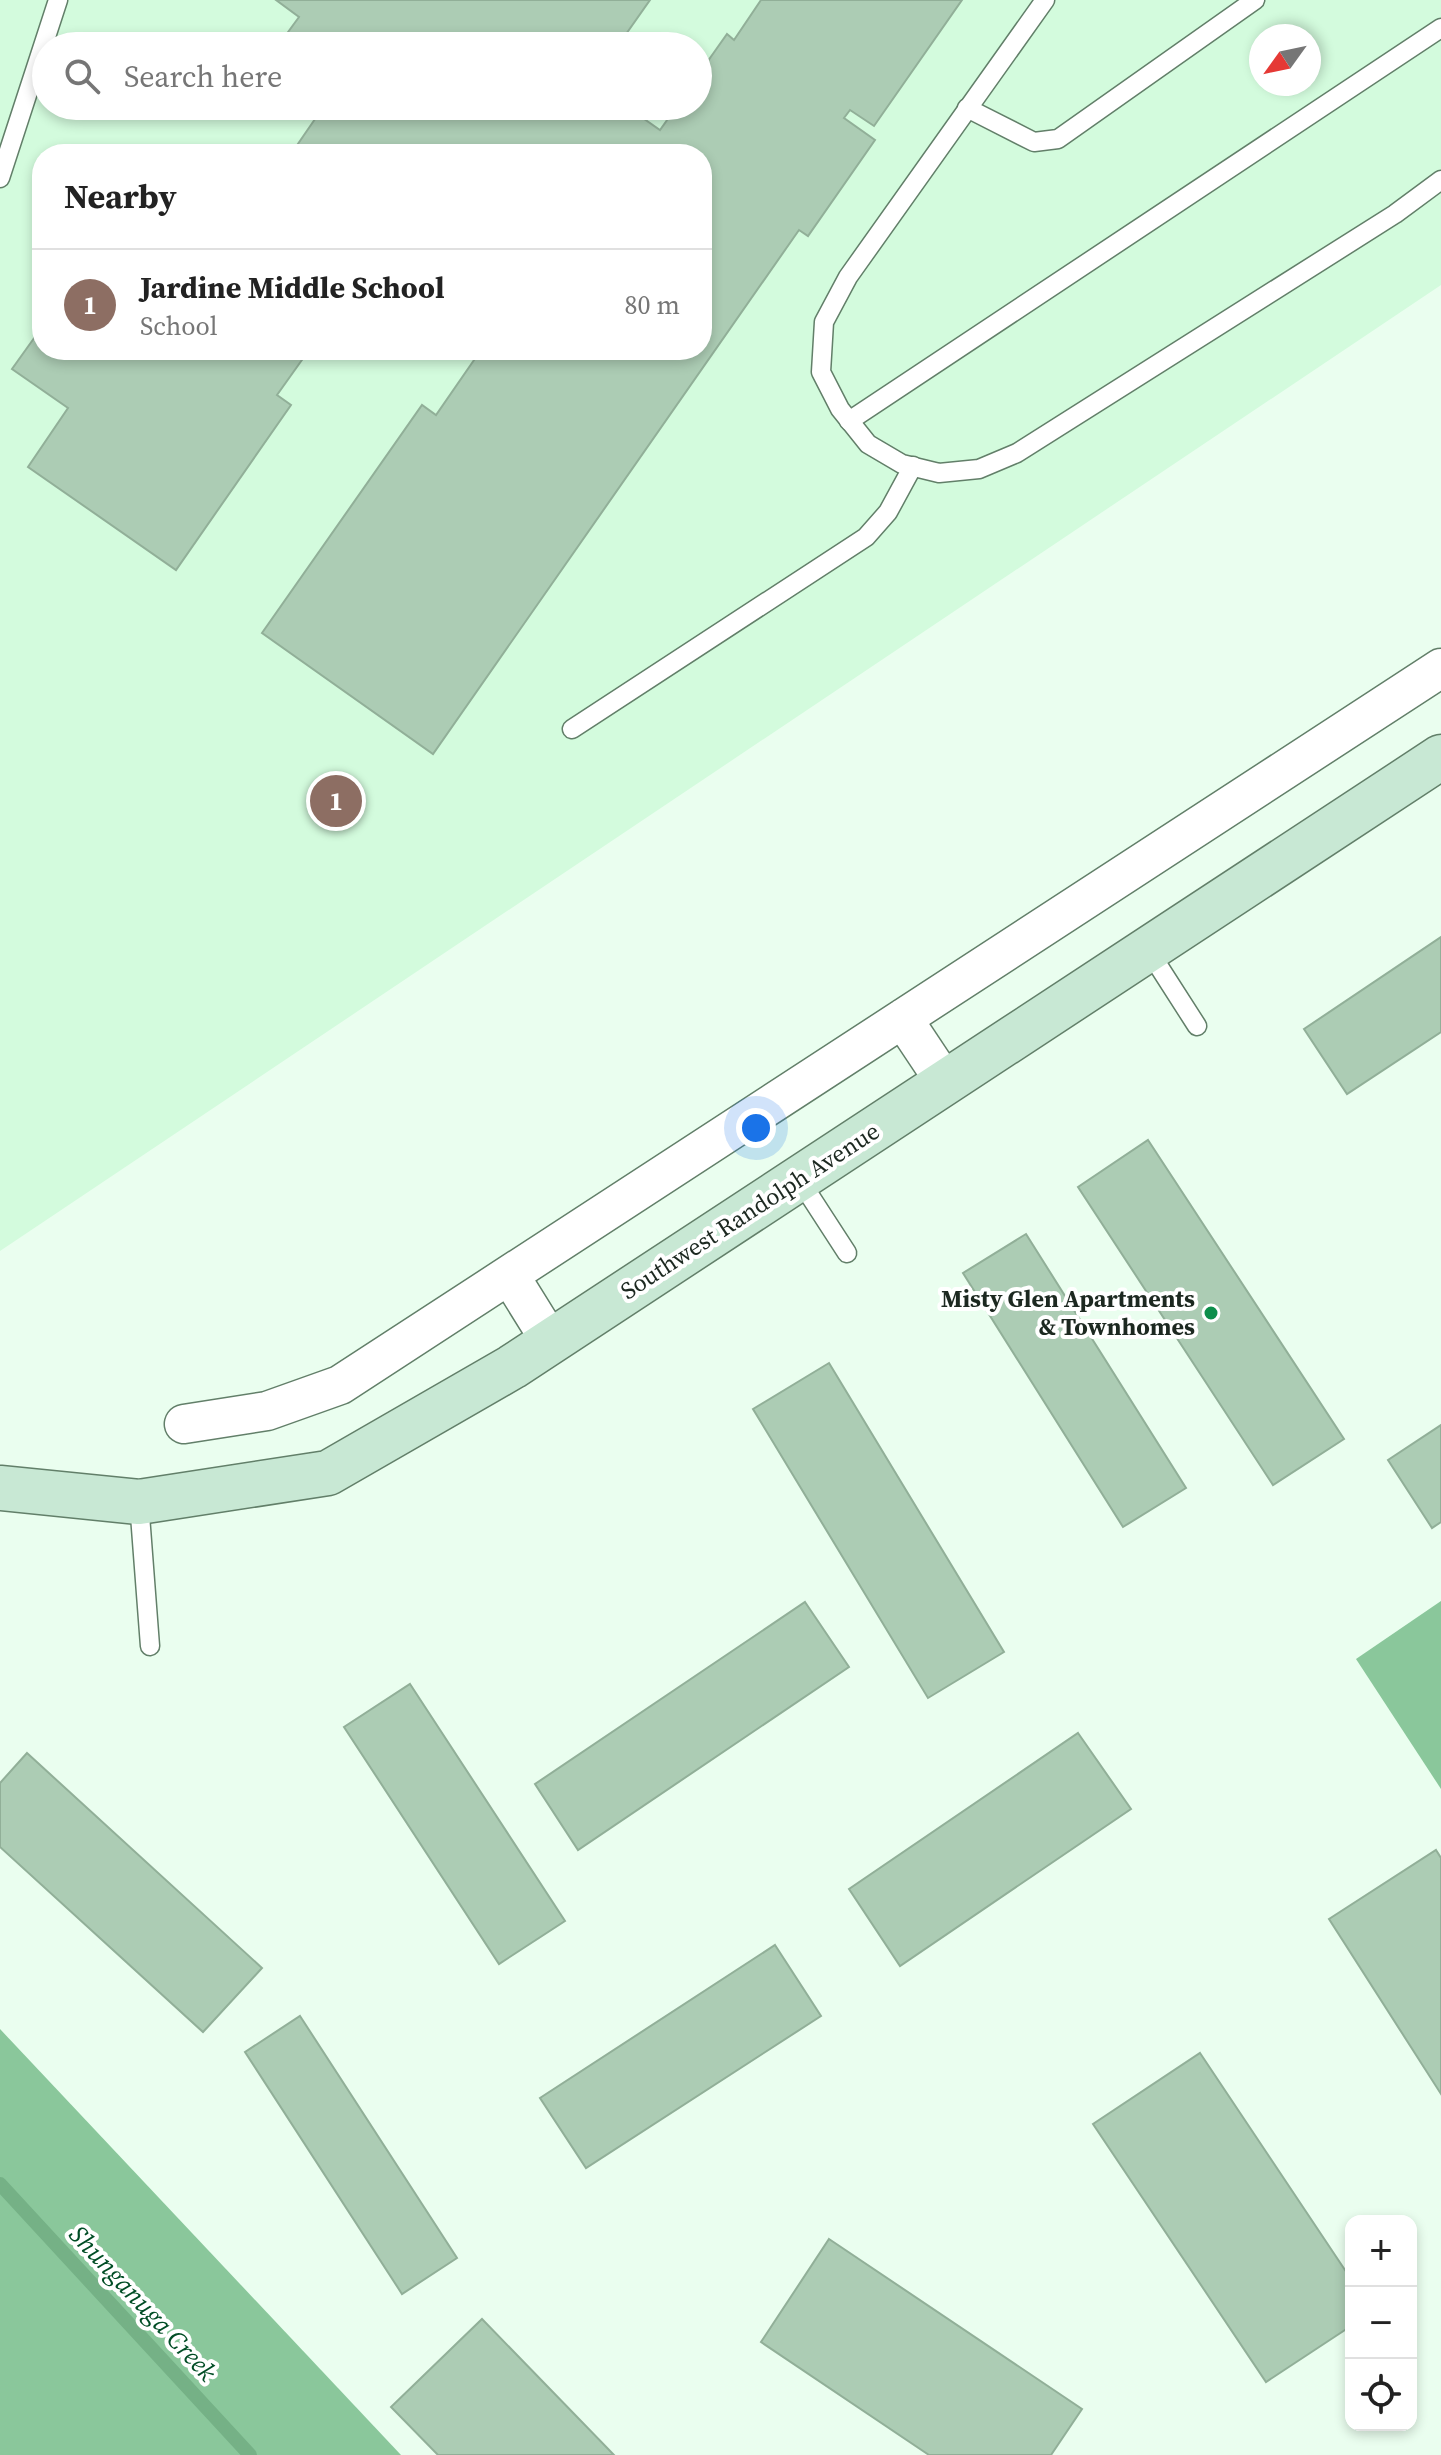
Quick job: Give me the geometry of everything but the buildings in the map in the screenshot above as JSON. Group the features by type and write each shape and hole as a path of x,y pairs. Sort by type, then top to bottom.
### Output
{"street":[{"path":"184,1424 267,1411 340,1385 1441,668"},
{"name":"Southwest Randolph Avenue","path":"0,1488 139,1502 328,1473 551,1342 1441,757"},
{"path":"903,1019 945,1082"},
{"path":"510,1276 551,1342"}],"lane":[{"path":"48,32 58,0"},
{"path":"1045,0 848,277 824,322 821,372 840,409 868,444 902,464 939,473 979,469 1017,453 1395,214 1441,180"},
{"path":"967,108 1034,142 1058,139 1255,0"},
{"path":"849,421 1441,28"},
{"path":"0,178 32,80"},
{"path":"572,729 866,537 888,512 913,466"},
{"path":"1147,948 1197,1026"},
{"path":"799,1179 847,1253"},
{"path":"139,1502 150,1646"}],"shaded area":[{"path":"0,0 1441,0 1441,285 0,1251"},
{"path":"1441,1601 1441,1789 1356,1659"},
{"path":"0,2029 401,2455 0,2455"}],"waterway":[{"name":"Shunganuga Creek","path":"0,2184 250,2455"}],"place":[{"name":"Jardine Middle School","path":"336,801"},
{"name":"Misty Glen Apartments & Townhomes","path":"1211,1313"}]}
